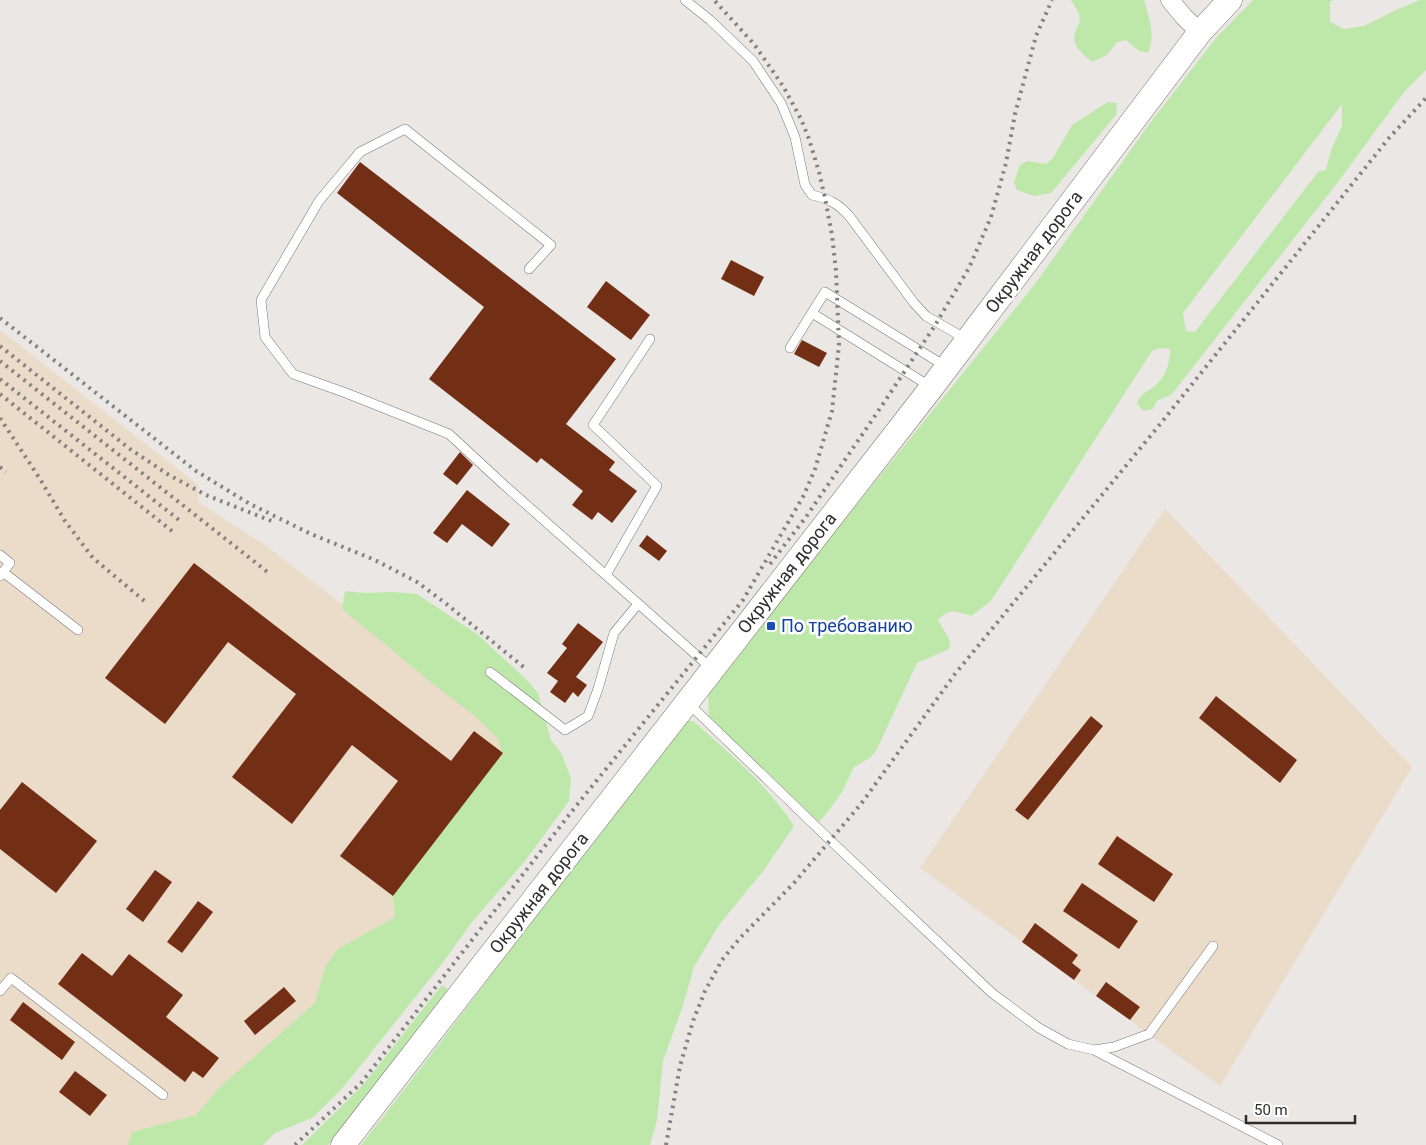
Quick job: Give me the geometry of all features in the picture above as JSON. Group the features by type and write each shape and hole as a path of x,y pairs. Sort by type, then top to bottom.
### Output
{"main road":[{"name":"Окружная дорога","path":"344,1145 932,387 1200,32 1230,0"}],"street":[{"path":"1170,0 1200,32"}],"lane":[{"path":"685,0 710,20 753,61 781,102 795,137 805,185 812,195 825,198 842,207 914,303 926,316 967,340"},
{"path":"529,269 551,245 405,129 360,152 319,201 261,300 265,337 293,374 449,434 502,484 712,670"},
{"path":"790,348 825,292 947,367"},
{"path":"812,313 932,387"},
{"path":"606,575 657,486 593,425 650,339"},
{"path":"0,555 10,563 2,574 78,630"},
{"path":"490,672 566,730 588,716 614,633 638,604"},
{"path":"687,702 992,993 1039,1028 1068,1044 1094,1050 1278,1145"},
{"path":"1094,1050 1114,1047 1149,1034 1213,946"},
{"path":"0,991 11,978 163,1095"}],"shaded area":[{"path":"0,330 198,485 198,502 265,545 565,775 495,867 159,1145 0,1145"},
{"path":"1165,509 1412,767 1220,1086 920,868"}],"green space":[{"path":"1071,0 1144,0 1152,33 1148,53 1139,51 1126,40 1117,42 1107,55 1092,62 1075,44 1076,29 1080,22 1079,13"},
{"path":"1253,0 1333,0 1330,2 1330,22 1344,29 1364,26 1398,9 1420,0 1426,0 1426,70 1404,92 1338,182 1172,394 1157,401 1153,409 1144,411 1137,404 1139,400 1143,394 1159,382 1165,373 1170,359 1170,349 1160,348 1152,351 991,601 971,616 950,612 938,620 950,641 949,649 917,663 876,751 870,758 854,767 842,792 819,822 709,718 708,693 811,561 1035,284 1150,123 1216,38","holes":["1342,104 1342,126 1331,150 1326,170 1318,172 1195,332 1186,331 1183,313"]},
{"path":"1108,102 1117,103 1116,115 1051,193 1034,196 1017,190 1014,182 1020,165 1027,161 1046,164 1053,158 1072,125"},
{"path":"345,591 417,594 478,635 528,681 538,693 551,740 561,753 571,778 569,801 525,861 472,922 444,961 342,1089 312,1118 275,1133 263,1145 128,1145 132,1132 196,1115 220,1087 315,1003 325,967 338,949 395,917 393,896 502,754 498,739 475,716 342,609"},
{"path":"688,721 693,721 747,770 784,811 794,826 764,870 719,925 694,967 663,1061 657,1120 650,1145 361,1145 680,728"},
{"path":"442,985 451,992 354,1116 328,1145 302,1145 363,1085"}],"building":[{"path":"360,162 616,359 566,424 615,462 609,470 637,491 612,523 598,512 592,520 572,505 583,491 541,458 537,463 429,379 484,307 337,193"},
{"path":"731,260 764,277 754,296 721,279"},
{"path":"606,281 650,315 631,340 587,307"},
{"path":"802,340 827,353 819,367 794,354"},
{"path":"460,452 473,465 457,485 443,474"},
{"path":"467,490 510,524 492,547 462,524 447,543 433,533"},
{"path":"647,535 667,551 659,561 639,546"},
{"path":"194,563 451,761 474,731 503,753 393,896 340,856 398,781 352,745 292,824 232,777 296,694 228,642 165,724 105,678"},
{"path":"578,623 603,642 576,677 587,685 578,697 573,692 565,703 550,692 558,681 547,673 567,648 562,644"},
{"path":"1216,696 1297,760 1280,783 1199,718"},
{"path":"1091,716 1103,726 1028,820 1015,810"},
{"path":"22,782 97,841 56,893 0,849 0,810"},
{"path":"1117,836 1173,874 1154,902 1098,864"},
{"path":"155,870 172,882 143,922 126,909"},
{"path":"1082,883 1138,921 1119,949 1063,911"},
{"path":"198,901 213,912 182,953 167,942"},
{"path":"1035,923 1078,955 1072,963 1081,970 1074,980 1022,942"},
{"path":"82,953 112,976 129,954 183,995 166,1017 219,1058 203,1078 193,1071 185,1082 58,984"},
{"path":"1106,982 1140,1007 1130,1020 1096,996"},
{"path":"284,987 296,1001 255,1035 244,1021"},
{"path":"23,1002 75,1042 62,1060 10,1020"},
{"path":"75,1071 107,1095 90,1116 59,1092"}],"railway":[{"path":"295,1145 361,1083 576,806 743,600 804,495 815,469 832,411 839,345 836,271 825,198 809,139 801,119 783,86 754,44 714,0"},
{"path":"770,564 806,517 883,404 934,327 969,268 991,217 1006,163 1015,114 1036,36 1052,0"},
{"path":"666,1145 680,1066 693,1021 705,991 722,960 740,938 794,883 861,804 955,674 1161,423 1389,138 1426,98"},
{"path":"0,318 196,471 250,504 311,534 375,560 417,582 526,669"},
{"path":"0,346 130,449 169,475 206,495 274,522"},
{"path":"0,361 270,574"},
{"path":"0,379 179,520"},
{"path":"0,394 172,531"},
{"path":"0,418 65,521 93,558 148,604"},
{"path":"0,467 6,472"}],"place":[{"name":"По требованию","path":"771,626"}]}
